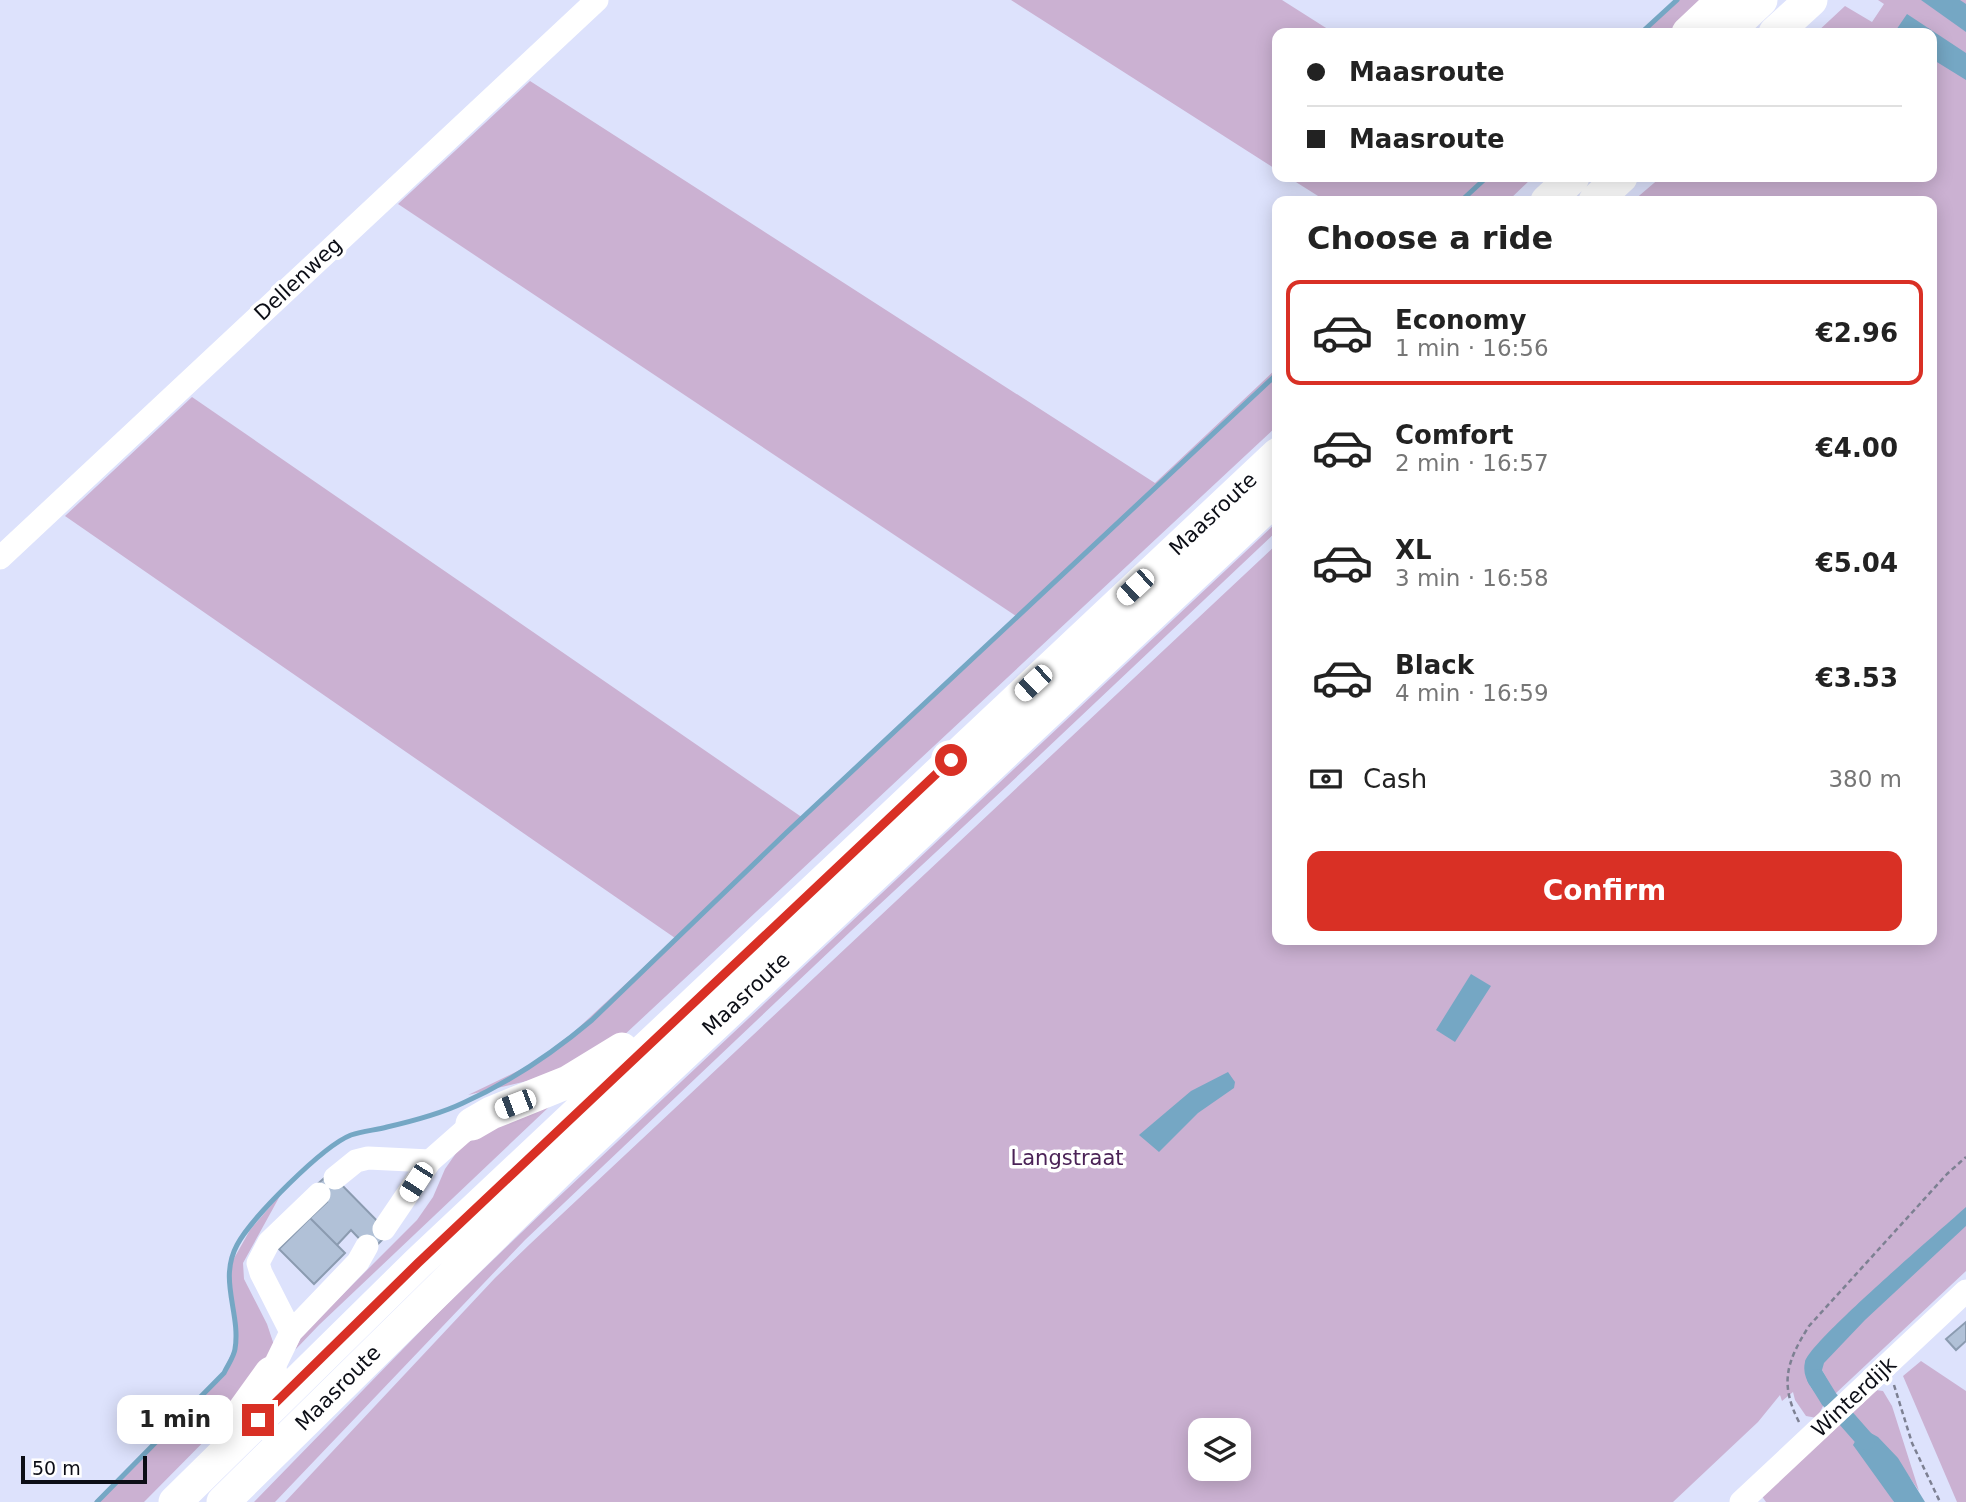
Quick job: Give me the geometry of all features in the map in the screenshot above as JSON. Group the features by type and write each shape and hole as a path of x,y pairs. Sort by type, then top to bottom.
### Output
{"highway":[{"path":"1693,28 1723,0"},
{"path":"1731,28 1761,0"},
{"path":"1781,28 1811,0"},
{"path":"1528,196 1540,182"},
{"path":"1552,196 1568,182"},
{"path":"1600,196 1616,182"},
{"name":"Maasroute","path":"177,1500 418,1263 686,1008 1272,460"},
{"name":"Maasroute","path":"223,1502 562,1168 1272,502"},
{"path":"472,1124 568,1082 686,1008"},
{"path":"177,1500 271,1373"}],"street":[{"name":"Dellenweg","path":"0,558 597,0"},
{"path":"384,1229 430,1161 472,1124"},
{"path":"291,1332 258,1262 269,1242 356,1161 368,1158 430,1161"},
{"path":"271,1373 291,1332 358,1262 367,1246"},
{"name":"Winterdijk","path":"1741,1502 1966,1291"}],"path":[{"path":"1808,1441 1791,1408 1786,1379 1792,1354 1810,1326 1947,1174 1966,1157"},
{"path":"1884,1370 1895,1387 1913,1443 1940,1502"}],"green space":[{"path":"1011,0 1282,0 1326,28 1272,28 1272,167"},
{"path":"1675,0 1713,0 1684,28 1644,28"},
{"name":"Langstraat","path":"1878,0 1966,0 1966,1271 1835,1394 1822,1370 1810,1386 1824,1404 1817,1418 1806,1416 1793,1392 1782,1401 1780,1395 1758,1422 1673,1502 285,1502 530,1244 1272,549 1272,945 1937,945 1937,196 1639,196 1655,182 1937,182 1937,28 1821,28 1845,6 1872,22 1884,4"},
{"path":"530,81 1155,483 1272,373 1272,431 606,1052 561,1073 468,1095 532,1064 574,1032 675,938 65,516 192,397 803,818 1016,616 398,204"},
{"path":"1296,182 1528,182 1513,196 1318,196"},
{"path":"1272,527 1272,536 525,1240 275,1502 254,1502 438,1313"},
{"path":"570,1087 295,1350 302,1335 417,1220 461,1146"},
{"path":"281,1194 243,1263 244,1279 267,1324 274,1345 237,1408 144,1502 94,1502 222,1374 235,1346 229,1285 232,1262 250,1230"},
{"path":"1921,1361 1966,1391 1966,1502 1957,1502 1903,1376"},
{"path":"1876,1390 1883,1391 1892,1406 1919,1491 1882,1445 1852,1426 1894,1502 1766,1502 1759,1492"}],"water":[{"path":"1921,0 1960,0 1966,4 1966,32"},
{"path":"1907,14 1928,28 1897,28"},
{"path":"1937,34 1966,53 1966,80 1937,62"},
{"path":"1471,974 1491,986 1455,1042 1436,1030"},
{"path":"1228,1072 1235,1082 1234,1088 1198,1113 1159,1152 1139,1135 1191,1091"},
{"path":"1966,1207 1966,1226 1865,1320 1824,1363 1822,1370 1835,1394 1824,1404 1809,1385 1805,1374 1805,1362 1812,1350 1851,1310"},
{"path":"1854,1424 1878,1437 1898,1458 1925,1502 1894,1502 1853,1445 1857,1438 1851,1426"}],"building":[{"path":"330,1173 389,1233 371,1251 351,1230 337,1245 310,1218 327,1202 313,1188"},
{"path":"310,1218 345,1253 314,1284 279,1249"},
{"path":"1966,1322 1966,1341 1956,1350 1946,1339"}],"waterway":[{"path":"1646,28 1677,0"},
{"path":"1466,196 1482,182"},
{"path":"97,1502 224,1373 234,1352 236,1336 230,1284 232,1258 245,1233 289,1184 323,1153 351,1135 426,1117 480,1095 531,1066 592,1020 786,833 1272,379"},
{"path":"1816,1378 1829,1399 1866,1441"}],"route":[{"path":"258,1420 418,1263 951,760"}]}
